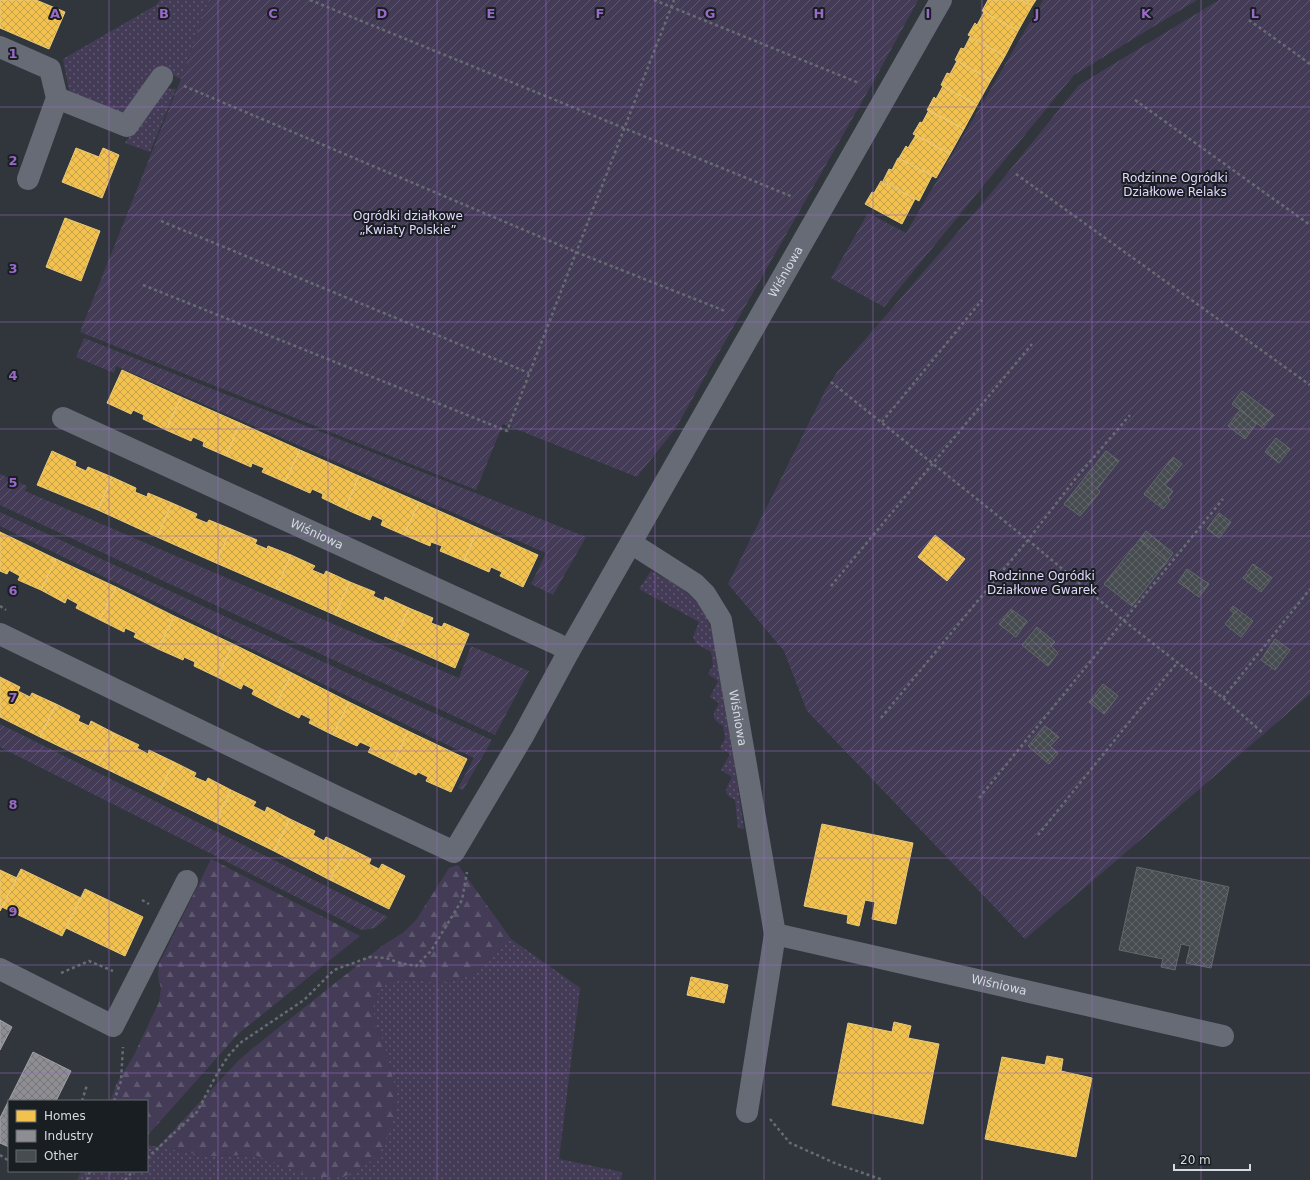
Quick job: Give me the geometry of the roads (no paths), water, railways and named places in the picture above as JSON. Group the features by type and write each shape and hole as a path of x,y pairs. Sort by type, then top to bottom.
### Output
{"street":[{"name":"Wiśniowa","path":"0,634 454,852 523,736 569,651 941,0"},
{"path":"0,47 50,69 57,98 28,179"},
{"path":"57,98 127,126 162,77"},
{"name":"Wiśniowa","path":"64,418 569,651"},
{"name":"Wiśniowa","path":"631,543 695,584 705,594 721,620 775,934 747,1112"},
{"path":"0,969 113,1026 187,881"},
{"name":"Wiśniowa","path":"775,934 1223,1036"}],"park label":[{"name":"Rodzinne Ogródki Działkowe Relaks","path":"1175,185"},
{"name":"Ogródki działkowe „Kwiaty Polskie”","path":"408,223"},
{"name":"Rodzinne Ogródki Działkowe Gwarek","path":"1042,583"}]}
